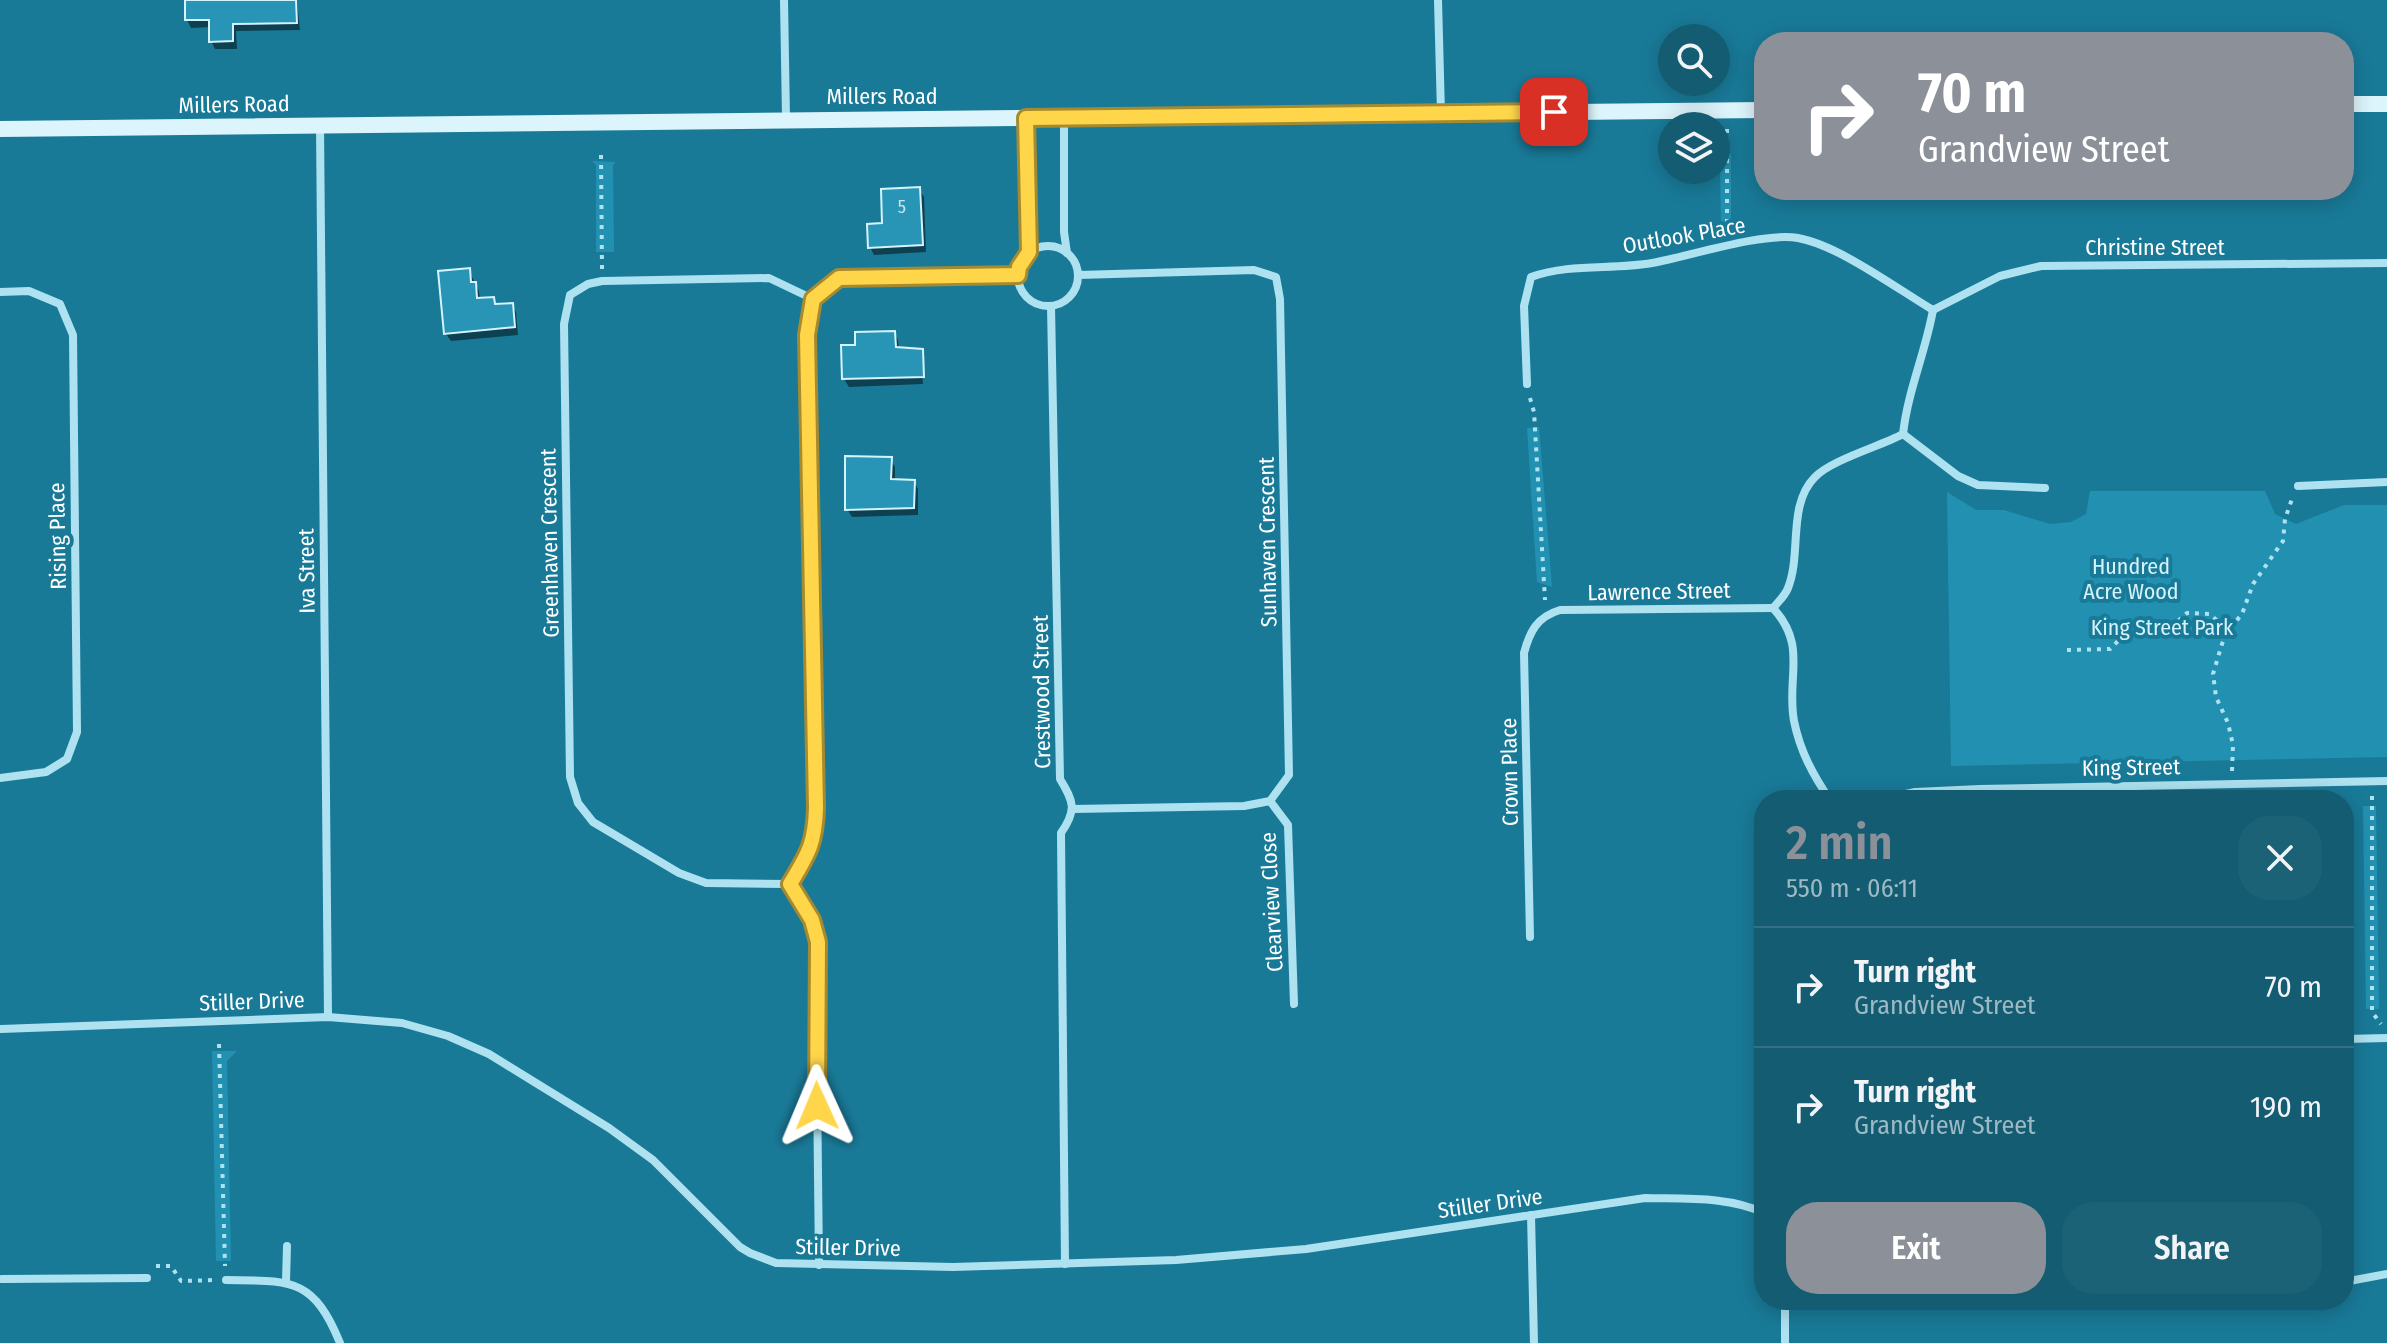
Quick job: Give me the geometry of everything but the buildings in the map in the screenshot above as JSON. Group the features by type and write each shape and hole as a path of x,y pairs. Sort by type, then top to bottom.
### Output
{"street":[{"path":"784,0 786,118"},
{"path":"1438,0 1441,113"},
{"path":"2354,104 2387,104"},
{"name":"Millers Road","path":"0,129 786,118 1754,110"},
{"path":"1026,118 1029,252 1019,267 1018,275 1024,294 1041,305 1051,306 1067,299 1073,292 1078,275 1073,259 1048,245 1029,252"},
{"path":"1064,118 1064,232 1067,253"},
{"name":"Iva Street","path":"320,125 328,1017"},
{"name":"Outlook Place","path":"1527,384 1524,306 1531,277 1553,269 1649,263 1765,239 1796,238 1823,246 1933,310"},
{"name":"Christine Street","path":"1933,310 2000,276 2041,266 2387,263"},
{"name":"Sunhaven Crescent","path":"1078,275 1254,270 1276,277 1280,299 1289,775 1270,801"},
{"path":"819,1265 818,942 812,920 790,884 815,836 807,335 813,299 839,278 1018,275"},
{"name":"Greenhaven Crescent","path":"790,884 706,883 679,873 593,822 578,803 570,777 564,324 570,295 588,284 602,281 769,278 813,299"},
{"name":"Rising Place","path":"0,292 29,291 60,304 73,335 77,732 67,759 57,766 46,772 0,778"},
{"name":"Crestwood Street","path":"1051,306 1060,779 1073,809"},
{"path":"1903,434 1907,401 1926,346 1933,310"},
{"path":"1903,434 1958,476 1978,485 2045,488"},
{"path":"1823,790 1802,751 1794,718 1794,654 1788,624 1773,608 1787,592 1795,563 1799,503 1815,476 1903,434"},
{"path":"2298,486 2387,482"},
{"name":"Lawrence Street","path":"1546,614 1560,610 1773,608"},
{"name":"Crown Place","path":"1530,937 1524,653 1530,630 1546,614"},
{"name":"King Street","path":"1958,790 2387,781"},
{"path":"1065,1264 1061,833 1073,809 1244,806 1270,801"},
{"name":"Clearview Close","path":"1270,801 1288,825 1294,1004"},
{"name":"Stiller Drive","path":"0,1031 328,1017 402,1023 448,1036 489,1054 609,1128 653,1160 750,1253 776,1263 953,1267 1176,1260 1258,1254 1645,1198 1697,1199 1737,1204 1754,1210"},
{"path":"2354,1039 2384,1038"},
{"path":"1531,1215 1534,1343"},
{"path":"286,1281 287,1246"},
{"path":"2354,1280 2387,1274"},
{"path":"1,1279 147,1278"},
{"path":"226,1280 286,1281 310,1294 330,1320 340,1343"},
{"path":"1785,1310 1785,1343"}],"path":[{"path":"1726,110 1727,247"},
{"path":"601,155 602,281"},
{"path":"1527,384 1534,412 1546,614"},
{"path":"2231,783 2233,745 2228,723 2216,697 2213,674 2228,631 2242,614 2261,571 2283,541 2286,511 2298,486"},
{"path":"2067,650 2110,649 2123,636 2169,629 2187,613 2210,614 2228,631"},
{"path":"2372,781 2372,1012 2384,1038"},
{"path":"147,1278 147,1266 171,1266 181,1281 226,1280 219,1044"}],"green space":[{"path":"1731,154 1731,233 1721,233 1720,184 1730,184"},
{"path":"592,161 616,162 613,165 614,252 596,252 596,165"},
{"path":"1539,427 1552,587 1537,582 1527,428"},
{"name":"King Street Park","path":"2090,491 2265,491 2275,514 2296,524 2344,505 2387,505 2387,757 1951,766 1947,492 1976,510 2004,510 2050,524 2071,522 2086,514"},
{"path":"2363,806 2376,806 2379,1009 2366,1009"},
{"path":"212,1051 237,1051 227,1061 231,1261 216,1261"}],"route":[{"path":"817,1106 818,942 812,920 790,884 815,836 807,335 813,299 839,278 1018,275 1019,267 1029,252 1026,118 1554,112"}],"park label":[{"name":"Hundred Acre Wood","path":"2131,578"}]}
